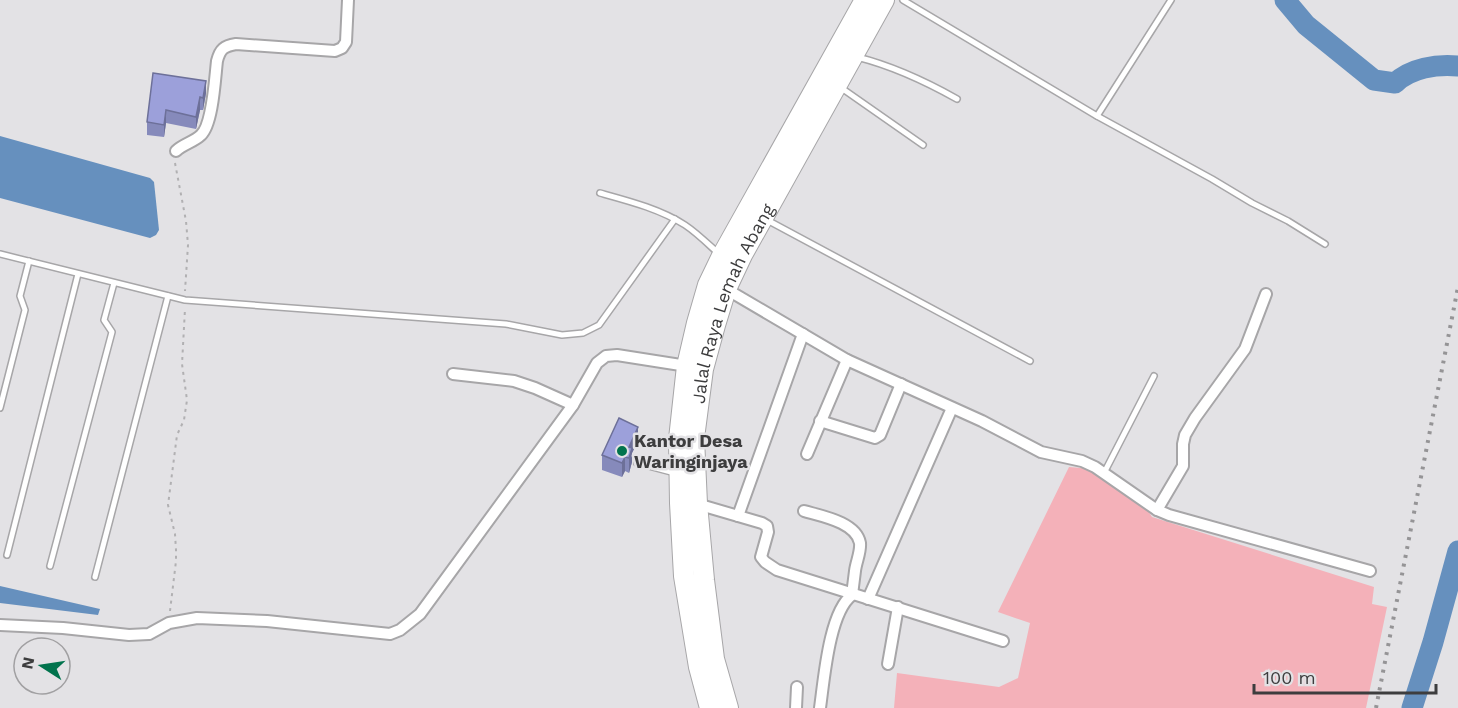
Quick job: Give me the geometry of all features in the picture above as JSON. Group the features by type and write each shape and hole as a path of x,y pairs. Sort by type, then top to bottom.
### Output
{"highway":[{"name":"Jalal Raya Lemah Abang","path":"710,708 699,667 684,576 680,503 680,439 687,366 696,323 708,285 722,256 865,0"},
{"name":"Jalal Raya Lemah Abang","path":"728,708 714,659 697,504 694,438 703,369 726,289 742,255 884,0"}],"street":[{"path":"176,151 201,135 207,126 217,61 223,48 236,44 335,51 342,48 346,42 348,0"},
{"path":"726,289 847,360 982,421 1041,452 1082,460 1157,510 1371,571"},
{"path":"1157,510 1183,466 1185,435 1245,349 1266,294"},
{"path":"738,516 803,334"},
{"path":"0,625 63,628 129,635 149,634 169,623 197,618 267,621 390,634 400,630 420,614 573,405 597,363 606,356 617,355 687,366"},
{"path":"807,454 847,360"},
{"path":"453,374 514,381 573,405"},
{"path":"820,420 875,438 880,435 901,384"},
{"path":"868,598 952,408"},
{"path":"697,504 767,526 768,532 761,557 777,570 1003,641"},
{"path":"804,511 851,528 859,539 860,545 852,595 847,599 836,621 830,643 820,708"},
{"path":"888,664 898,608"},
{"path":"796,708 797,687"}],"lane":[{"path":"903,0 1097,116 1288,221 1325,244"},
{"path":"1097,116 1171,0"},
{"path":"853,56 896,69 957,99"},
{"path":"836,85 923,145"},
{"path":"600,193 650,208 675,219 722,256"},
{"path":"762,217 1030,361"},
{"path":"0,254 185,300 506,324 562,335 583,333 599,325 675,219"},
{"path":"0,408 25,310 20,296 29,261"},
{"path":"7,555 78,274"},
{"path":"50,566 112,332 104,320 114,283"},
{"path":"95,577 168,296"},
{"path":"1104,473 1154,376"},
{"path":"637,463 680,474"}],"path":[{"path":"169,623 176,561 175,534 168,505 177,435 184,420 187,400 182,364 188,245 186,221 174,162 176,151"}],"shaded area":[{"path":"1069,467 1093,469 1142,501 1152,517 1374,587 1372,604 1387,607 1366,708 894,708 897,673 999,687 1018,678 1030,623 998,612"}],"water":[{"path":"0,136 150,178 154,182 159,230 156,235 150,238 0,198"},
{"path":"0,586 100,609 98,615 0,603"}],"building":[{"path":"153,73 206,81 196,117 166,110 164,125 147,122"},
{"path":"619,418 638,427 629,447 632,448 629,458 625,457 622,463 602,455"}],"waterway":[{"path":"1285,0 1306,25 1374,80 1395,83 1408,74 1424,68 1458,66"},
{"path":"1412,708 1458,551"}],"railway":[{"path":"1376,708 1458,287"}],"place":[{"name":"Kantor Desa Waringinjaya","path":"622,451"}]}
